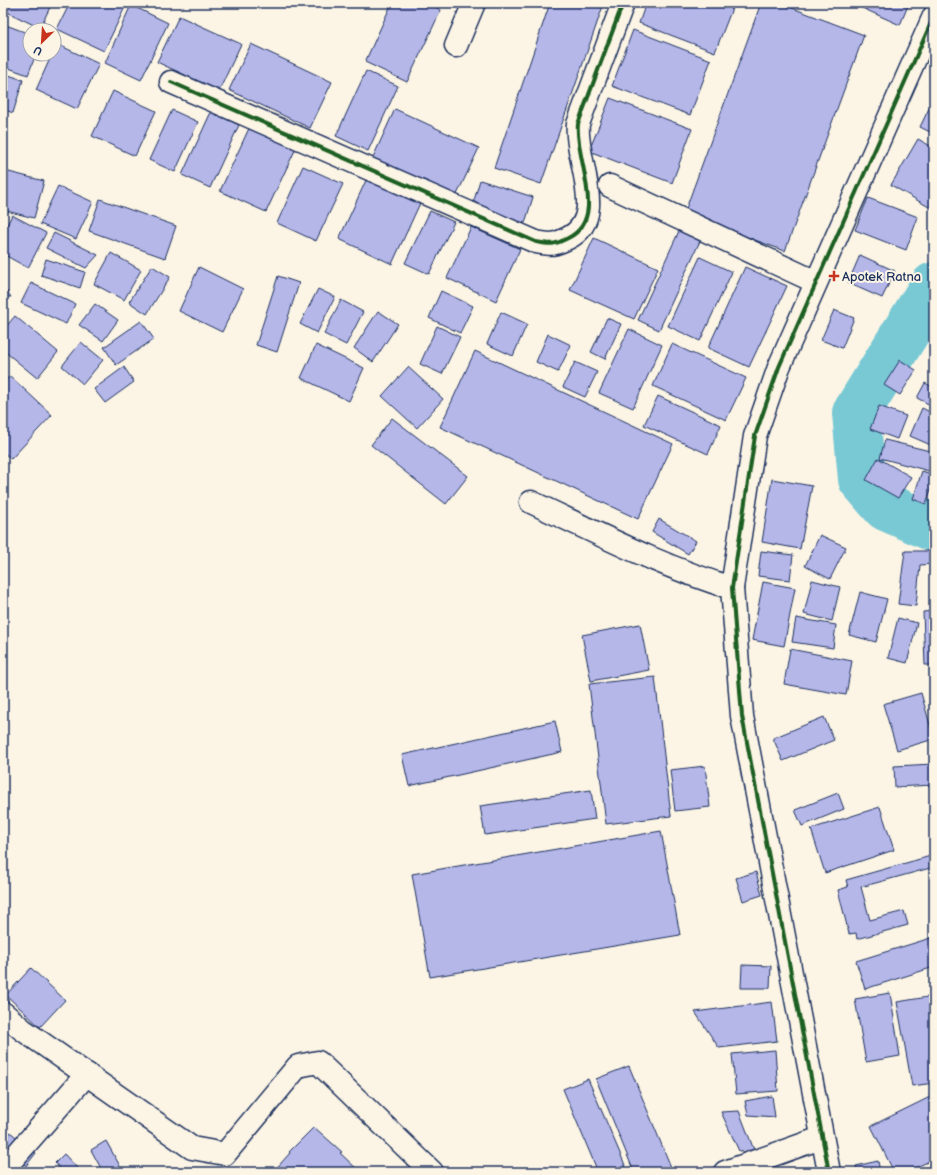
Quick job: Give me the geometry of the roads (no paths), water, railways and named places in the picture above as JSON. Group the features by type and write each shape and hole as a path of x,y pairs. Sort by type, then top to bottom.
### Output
{"street":[{"path":"456,46 474,3"},
{"path":"171,82 536,242 554,245 577,234 586,217 589,198 577,136 578,124 623,3"},
{"path":"829,1172 821,1138 742,716 732,588 755,436 779,367 933,20"},
{"path":"610,186 816,282"},
{"path":"530,502 650,558 699,578 732,588"},
{"path":"3,1013 23,1030 192,1148 225,1154 298,1066 318,1062 432,1172"},
{"path":"3,1170 87,1074"},
{"path":"725,1172 821,1138"}],"waterway":[{"path":"934,286 856,413 862,479 886,507 934,528"}],"place":[{"name":"Apotek Ratna","path":"834,276"}]}
